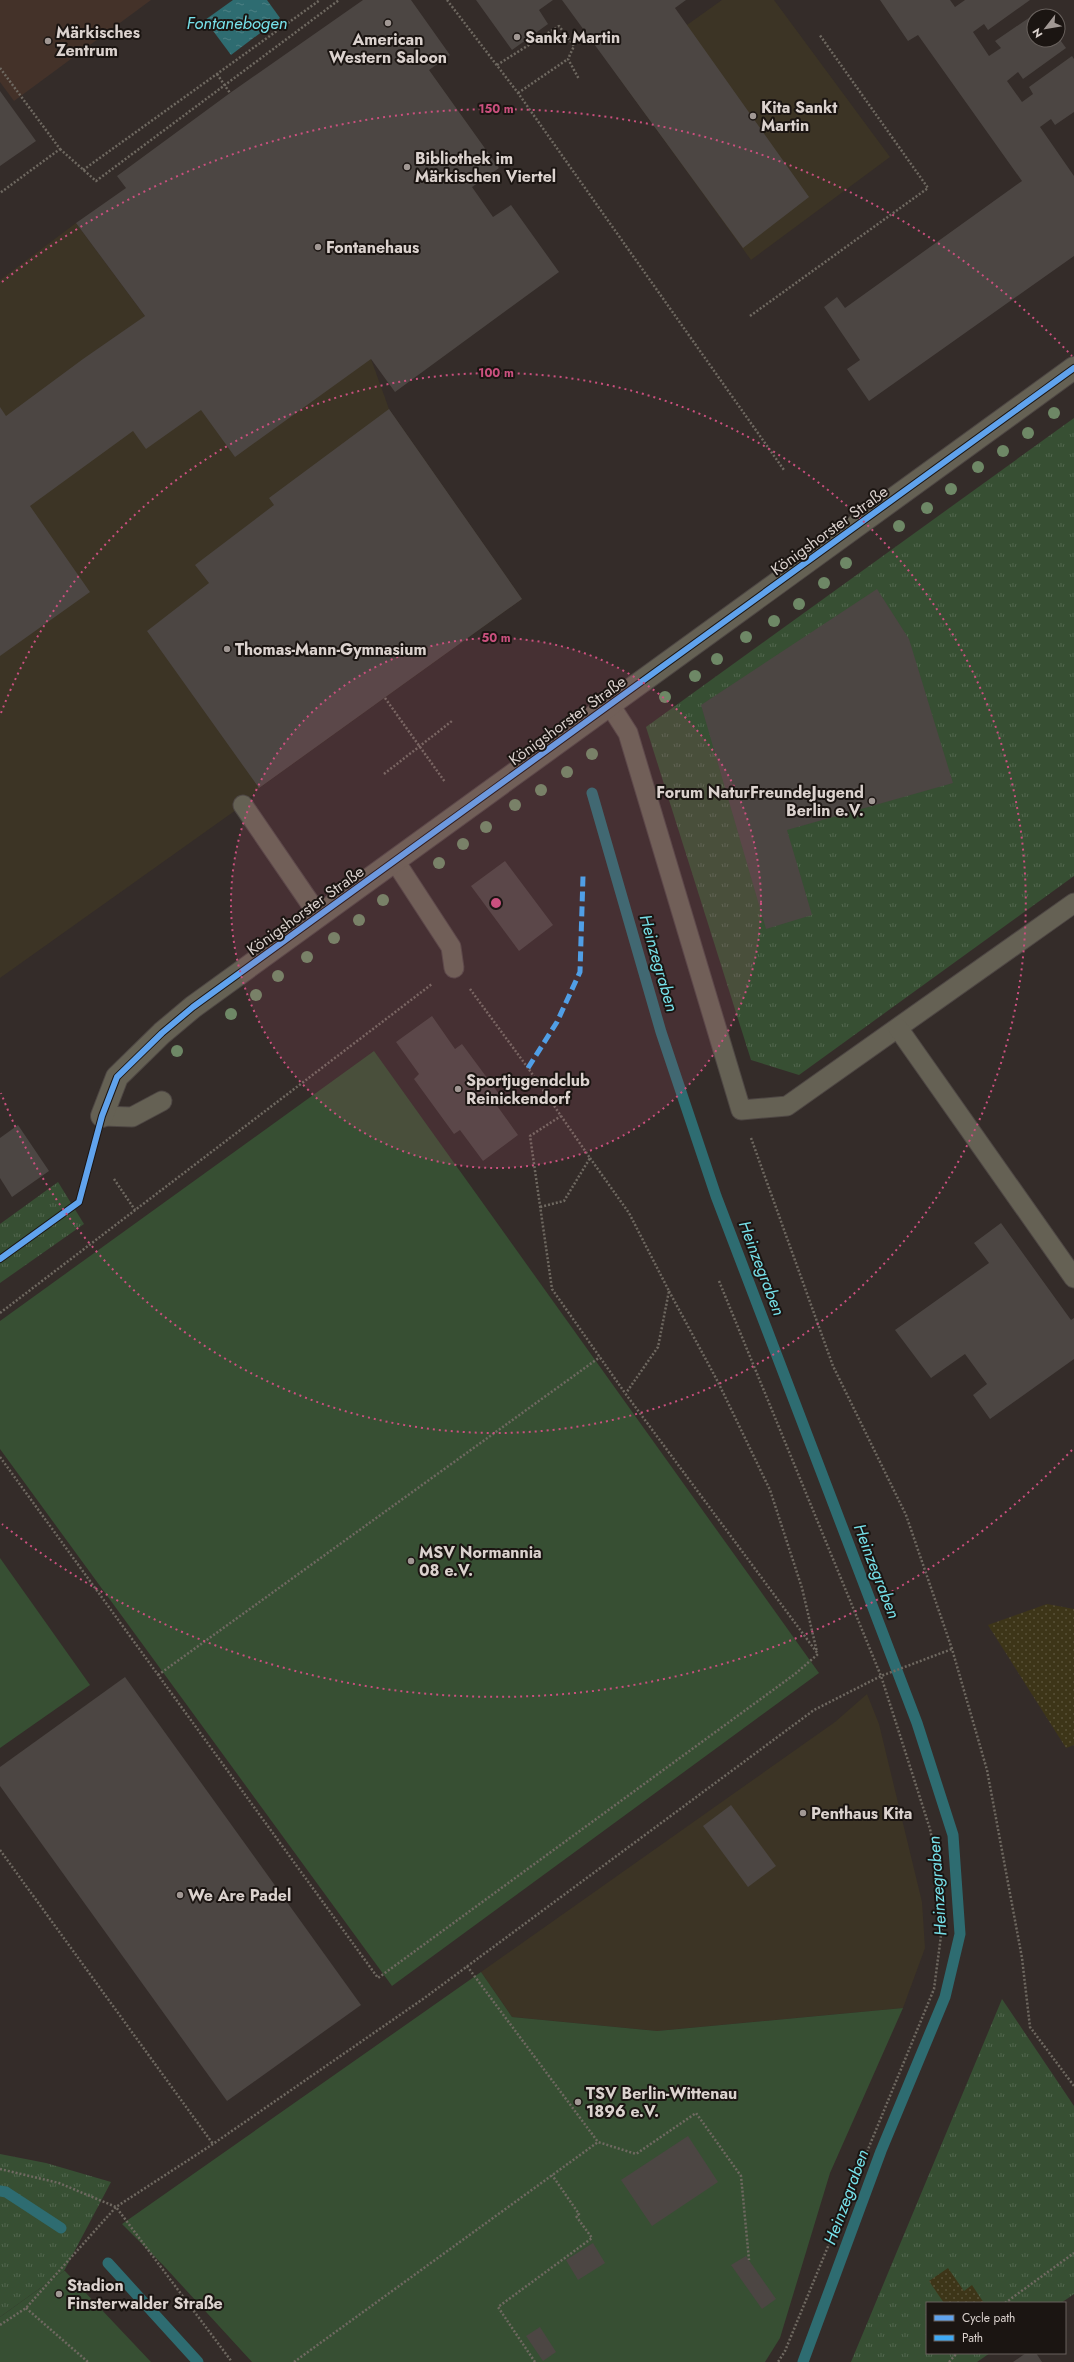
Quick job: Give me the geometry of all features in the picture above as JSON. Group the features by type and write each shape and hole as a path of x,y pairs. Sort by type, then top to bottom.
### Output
{"street":[{"name":"Königshorster Straße","path":"102,1116 116,1077 162,1033 193,1008 1074,368"}],"lane":[{"path":"610,705 628,733 741,1110 787,1106 1074,903"},
{"path":"243,806 319,916"},
{"path":"395,861 451,947 454,968"},
{"path":"898,1028 1074,1278"},
{"path":"102,1116 132,1117 162,1101"}],"path":[{"path":"83,170 320,0"},
{"path":"0,68 60,150 96,181 340,0"},
{"path":"447,0 518,93 784,470"},
{"path":"497,65 559,26 574,46 568,59 518,93"},
{"path":"750,316 928,188 819,34"},
{"path":"568,59 579,79"},
{"path":"217,74 230,93"},
{"path":"0,193 60,150"},
{"path":"385,698 445,782"},
{"path":"384,774 452,721"},
{"path":"0,1313 359,1038 454,968 528,1068 629,1213 718,1382 770,1490 802,1588 818,1654"},
{"path":"741,1110 833,1366 906,1516 952,1649 987,1770 1022,1958 1030,2027 1074,2086"},
{"path":"561,1116 530,1136 552,1289 626,1393 818,1654"},
{"path":"540,1207 564,1201 590,1158"},
{"path":"114,1179 135,1210"},
{"path":"719,1281 881,1676 930,1829 945,1905 934,1989 788,2344 778,2362"},
{"path":"626,1393 658,1347 669,1291"},
{"path":"158,1675 600,1357"},
{"path":"0,1457 378,1978 795,1674 818,1654"},
{"path":"0,2325 26,2308 116,2207 212,2144 467,1966 814,1710 881,1676 952,1649"},
{"path":"0,1850 212,2144"},
{"path":"467,1966 598,2142 636,2154 696,2113 741,2176 749,2260"},
{"path":"294,2362 598,2142"},
{"path":"0,2169 59,2184 116,2207 232,2362"},
{"path":"535,2362 498,2306 592,2238 576,2216 579,2214 552,2175"},
{"path":"1006,2302 1074,2253"},
{"path":"26,2308 88,2362"},
{"path":"949,2362 956,2354"}],"shaded area":[{"name":"Märkisches Zentrum","path":"0,0 151,0 14,101 0,82"},
{"name":"Kita Sankt Martin","path":"722,0 774,0 890,157 751,260 617,75"},
{"name":"Thomas-Mann-Gymnasium","path":"76,223 145,316 371,359 389,409 522,599 259,788 243,805 0,978 0,280"},
{"name":"Penthaus Kita","path":"867,1694 879,1724 922,1902 925,1948 903,2008 657,2031 512,2017 481,1972 835,1722"}],"green space":[{"name":"Forum NaturFreundeJugend Berlin e.V.","path":"1074,418 1074,876 799,1075 751,1060 646,727"},
{"name":"MSV Normannia 08 e.V.","path":"374,1051 819,1673 392,1986 0,1449 0,1321"},
{"path":"58,1182 84,1224 0,1283 0,1224"},
{"path":"0,1558 90,1685 0,1748"},
{"name":"TSV Berlin-Wittenau 1896 e.V.","path":"481,1972 512,2017 657,2031 903,2008 830,2173 780,2338 765,2362 252,2362 163,2265 122,2224"},
{"path":"1002,1999 1074,2106 1074,2294 1062,2302 926,2302 926,2354 989,2354 977,2362 851,2362"},
{"path":"0,2154 46,2163 111,2182 64,2271 0,2317"},
{"name":"Stadion Finsterwalder Straße","path":"64,2271 151,2362 0,2362 0,2317"}],"sand":[{"path":"1047,1604 1074,1609 1074,1745 1066,1748 988,1625"},
{"path":"948,2268 964,2291 972,2285 983,2302 943,2302 929,2281"}],"water":[{"name":"Fontanebogen","path":"233,0 267,0 280,18 231,55 205,20"}],"building":[{"name":"Fontanehaus","path":"363,0 411,0 450,55 429,70 499,168 472,187 493,217 511,205 559,272 395,392 371,359 235,457 201,410 146,449 133,431 30,506 90,592 0,656 0,407 6,416 83,359 145,316 76,223 126,188 117,176 230,93"},
{"name":"Sankt Martin","path":"476,0 553,0 539,10 548,24 512,50"},
{"path":"562,0 686,0 675,8 809,197 743,248"},
{"path":"880,0 950,0 955,7 965,0 1030,0 988,30 984,24 973,32 989,56 1001,48 995,41 1026,20 1026,48 1066,48 1023,79 1018,72 1007,81 1022,102 1033,94 1029,87 1072,56 1074,59 1074,112 1055,125 1051,119 1040,127 1074,176 1074,256 869,401 847,369 860,360 824,307 837,297 845,308 1022,181 918,35 908,41"},
{"path":"0,91 36,141 0,166"},
{"path":"389,409 522,599 259,788 147,631 209,583 195,565 274,505 269,498"},
{"path":"877,589 909,639 953,783 787,830 812,915 766,929 701,705"},
{"path":"505,861 553,925 519,951 471,886"},
{"name":"Sportjugendclub Reinickendorf","path":"432,1016 455,1049 462,1044 502,1098 495,1103 518,1135 483,1161 460,1130 454,1134 414,1079 419,1074 396,1042"},
{"path":"18,1125 49,1171 12,1197 0,1178 0,1138"},
{"path":"1001,1223 1071,1320 1074,1318 1074,1359 990,1419 973,1395 987,1384 965,1354 931,1378 895,1330 989,1263 974,1243"},
{"name":"We Are Padel","path":"125,1677 361,2005 227,2101 0,1786 0,1767"},
{"path":"731,1805 776,1866 748,1887 703,1826"},
{"path":"688,2136 718,2182 652,2226 621,2180"},
{"path":"593,2243 605,2263 578,2280 566,2260"},
{"path":"746,2256 776,2299 762,2309 731,2265"},
{"path":"540,2327 556,2352 543,2361 526,2336"},
{"path":"1025,2354 1037,2354 1042,2362 1013,2362"}],"waterway":[{"name":"Heinzegraben","path":"592,793 661,1032 716,1196 917,1723 953,1835 960,1934 945,1997 881,2151 803,2362"},
{"name":"Heinzegraben","path":"0,2191 6,2192 61,2228"},
{"name":"Heinzegraben","path":"108,2263 198,2362"}],"marked path":[{"path":"528,1068 557,1022 580,972 583,876"}],"cycle path":[{"path":"0,1259 79,1202 102,1116 117,1077 162,1033 193,1007 1074,368"}],"place":[{"name":"American Western Saloon","path":"388,23"},
{"name":"Sankt Martin","path":"517,37"},
{"name":"Märkisches Zentrum","path":"48,41"},
{"name":"Kita Sankt Martin","path":"753,116"},
{"name":"Bibliothek im Märkischen Viertel","path":"407,167"},
{"name":"Fontanehaus","path":"318,247"},
{"name":"Thomas-Mann-Gymnasium","path":"227,649"},
{"name":"Forum NaturFreundeJugend Berlin e.V.","path":"872,801"},
{"name":"Sportjugendclub Reinickendorf","path":"458,1089"},
{"name":"MSV Normannia 08 e.V.","path":"411,1561"},
{"name":"Penthaus Kita","path":"803,1813"},
{"name":"We Are Padel","path":"180,1895"},
{"name":"TSV Berlin-Wittenau 1896 e.V.","path":"578,2102"},
{"name":"Stadion Finsterwalder Straße","path":"59,2294"}]}
